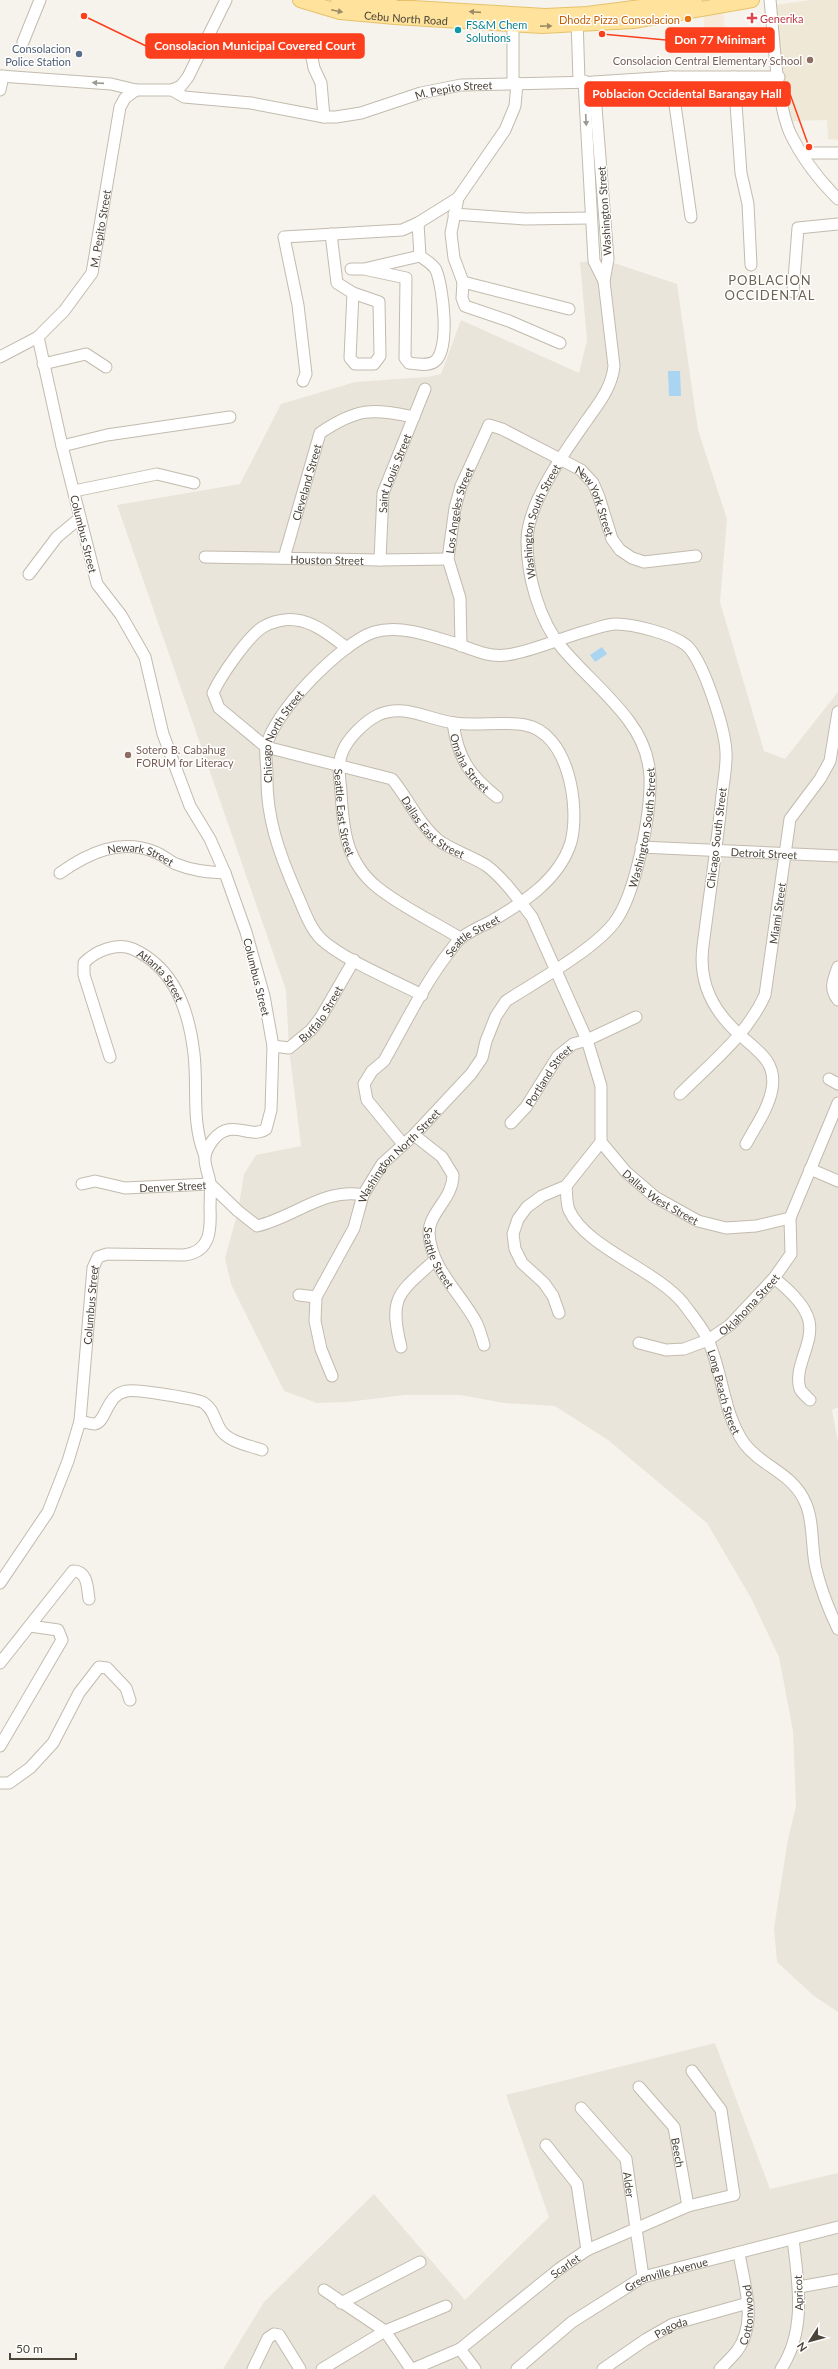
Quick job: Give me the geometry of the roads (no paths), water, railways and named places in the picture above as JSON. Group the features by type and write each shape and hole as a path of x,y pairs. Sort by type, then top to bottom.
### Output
{"main road":[{"name":"Cebu North Road","path":"300,0 340,12 402,8 510,14 577,20 695,0"},
{"name":"Cebu North Road","path":"338,0 513,25 577,20 640,20 752,0"}],"street":[{"path":"23,42 40,0"},
{"path":"172,90 181,86 188,77 226,0"},
{"path":"770,0 784,113 791,133 816,176 838,199"},
{"path":"577,20 586,81"},
{"path":"513,25 515,106 505,130 458,198 451,233 454,258 463,282 462,298 465,306 509,321 560,343"},
{"path":"310,48 314,68 321,83 324,117"},
{"path":"0,90 2,76"},
{"name":"M. Pepito Street","path":"2,76 111,84 136,90 172,90 184,97 251,102 324,117 361,113 421,93 461,85 671,77 779,77"},
{"path":"671,77 691,217"},
{"path":"734,77 741,173 748,204 751,265"},
{"name":"Washington Street","path":"586,81 590,218 594,261 604,281"},
{"name":"Washington Street","path":"586,81 607,250 604,281"},
{"name":"M. Pepito Street","path":"0,357 38,337 64,311 92,273 120,107 125,98 136,90"},
{"path":"803,153 838,153"},
{"path":"303,381 306,374 298,305 284,237 389,232 402,230 418,223 458,198"},
{"path":"454,214 525,219 590,218"},
{"path":"351,269 364,269 406,278 405,358 410,363 430,364 438,358 445,329 444,314 440,283 435,268 420,256 418,223"},
{"path":"793,292 798,228 838,224"},
{"path":"331,234 337,283 353,293 379,302 380,356 374,364 355,364 350,358 353,293"},
{"path":"593,251 607,250"},
{"path":"364,269 420,256"},
{"name":"Washington South Street","path":"554,970 597,940 614,923 627,901 637,872 650,777 644,747 629,721 556,640 540,609 529,572 527,539 537,501 560,459 605,394 613,377 614,366 604,281"},
{"path":"463,282 569,308"},
{"name":"Columbus Street","path":"0,1583 48,1512 68,1461 80,1421 93,1268 98,1257 107,1254 172,1255 197,1252 204,1246 211,1232 210,1184 205,1156 214,1138 225,1132 235,1128 256,1133 266,1129 271,1110 273,1046 264,996 246,932 225,873 210,839 190,806 178,776 163,734 145,657 121,615 97,584 62,446 38,337"},
{"path":"43,364 84,354 106,367"},
{"name":"Saint Louis Street","path":"380,560 383,492 424,389"},
{"name":"Cleveland Street","path":"284,558 320,433 336,422 359,412 384,410 414,416"},
{"path":"62,446 107,435 230,417"},
{"name":"New York Street","path":"489,425 502,429 581,470 593,483 612,539 620,550 632,558 644,562 696,556"},
{"name":"Los Angeles Street","path":"461,646 460,598 448,559 455,508 461,486 489,425"},
{"path":"74,491 157,474 194,483"},
{"path":"29,574 57,537 80,518"},
{"name":"Houston Street","path":"205,557 380,560 448,559"},
{"path":"266,747 219,708 213,693 224,672 263,627 282,620 295,620 307,623 328,634 347,648"},
{"name":"Chicago South Street","path":"556,640 612,624 632,626 674,638 688,647 699,663 722,726 726,752 716,851 702,954 703,977 708,996 740,1035 753,1044 768,1060 773,1079 772,1093 746,1144"},
{"name":"Chicago North Street","path":"422,995 354,960 322,940 312,927 281,858 266,800 266,747 278,721 296,695 347,648 358,640 376,632 394,630 414,632 461,646 484,655 503,656 524,651 556,640"},
{"name":"Seattle East Street","path":"460,938 377,887 362,871 350,851 344,834 339,765 342,751 351,738 376,716 394,710 407,711 453,723 526,725 539,731"},
{"name":"Miami Street","path":"680,1094 740,1035 757,1014 765,994 790,819 820,779 830,761 838,712"},
{"name":"Omaha Street","path":"453,723 456,745 468,769 480,783 497,797"},
{"name":"Seattle Street","path":"403,1144 367,1100 364,1084 372,1071 384,1061 437,967 460,938 522,904 552,875 564,859 571,840 574,808 568,769 551,742 539,731"},
{"name":"Dallas East Street","path":"266,747 392,779 425,826 438,839 456,851 486,866 522,904 532,917 554,970"},
{"name":"Newark Street","path":"60,873 84,856 113,848 135,846 156,852 175,864 201,872 225,873"},
{"name":"Detroit Street","path":"641,847 838,856"},
{"name":"Atlanta Street","path":"110,1057 84,975 84,963 92,954 126,946 149,956 166,972 183,1004 194,1054 195,1120 199,1140 205,1156"},
{"name":"Buffalo Street","path":"273,1046 289,1048 311,1030 321,1017 354,960"},
{"path":"838,967 832,981 833,993 838,1000"},
{"path":"554,970 587,1040 601,1086 601,1142 566,1186 542,1196 527,1207 518,1219 513,1234 514,1248 522,1263 544,1284 552,1296 559,1313"},
{"name":"Washington North Street","path":"332,1376 321,1349 315,1321 316,1297 354,1228 363,1195 382,1164 414,1135 471,1074 482,1058 488,1035 496,1016 506,1002 554,970"},
{"name":"Portland Street","path":"511,1124 526,1107 558,1056 573,1044 587,1040 636,1017"},
{"path":"790,1218 838,1103"},
{"name":"Seattle Street","path":"414,1135 442,1158 453,1175 450,1192 433,1219 429,1232 435,1260 478,1325 484,1345"},
{"name":"Dallas West Street","path":"601,1142 626,1172 655,1197 698,1221 726,1228 756,1226 790,1218"},
{"path":"810,1169 838,1181"},
{"name":"Denver Street","path":"82,1184 95,1181 125,1188 210,1184 238,1211 257,1226 273,1222 331,1196 352,1193 363,1195"},
{"name":"Long Beach Street","path":"566,1186 569,1210 579,1223 593,1237 664,1285 682,1302 708,1340 735,1427 745,1444 785,1475 798,1489 806,1504 816,1569 828,1607 838,1629"},
{"name":"Oklahoma Street","path":"639,1343 666,1350 684,1349 708,1340 730,1325 774,1278 791,1254 790,1218"},
{"path":"401,1347 395,1322 396,1304 404,1289 435,1260"},
{"path":"774,1278 787,1289 801,1306 809,1321 809,1334 799,1376 800,1390 810,1400"},
{"path":"299,1295 316,1297"},
{"path":"80,1421 94,1424 100,1421 113,1397 127,1390 202,1401 214,1413 220,1428 226,1435 234,1441 262,1450"},
{"path":"0,1663 73,1570 80,1571 84,1574 89,1599"},
{"path":"0,1746 62,1640 58,1630 30,1626"},
{"path":"0,1783 9,1783 30,1768 53,1743 79,1693 99,1667 107,1668 126,1688 130,1700"},
{"name":"Scarlet","path":"412,2369 460,2349 559,2269 587,2250 636,2227 688,2206 734,2195 721,2110 692,2071"},
{"name":"Beech","path":"639,2086 674,2127 688,2206"},
{"name":"Alder","path":"582,2108 626,2159 643,2277"},
{"path":"546,2145 577,2184 587,2250"},
{"name":"Greenville Avenue","path":"517,2369 572,2322 643,2277 838,2227"},
{"name":"Apricot","path":"781,2369 787,2361 798,2326 799,2287 793,2239"},
{"name":"Cottonwood","path":"720,2369 737,2350 746,2332 750,2315 739,2253"},
{"path":"341,2303 420,2262"},
{"path":"799,2287 838,2280"},
{"path":"324,2290 341,2303 385,2331 412,2369"},
{"name":"Pagoda","path":"603,2369 645,2340 674,2324 748,2303"},
{"path":"322,2369 385,2331 446,2306"},
{"path":"253,2369 268,2338 274,2334 279,2335 300,2369"},
{"path":"460,2349 475,2369"}],"water":[{"path":"668,371 680,371 681,396 669,396"},
{"path":"602,647 607,654 595,662 590,655"}],"place":[{"name":"Consolacion Municipal Covered Court","path":"84,16"},
{"name":"Generika","path":"752,18"},
{"name":"Dhodz Pizza Consolacion","path":"688,19"},
{"name":"FS&M Chem Solutions","path":"458,30"},
{"name":"Don 77 Minimart","path":"602,34"},
{"name":"Consolacion Police Station","path":"79,54"},
{"name":"Consolacion Central Elementary School","path":"810,60"},
{"name":"Poblacion Occidental Barangay Hall","path":"809,147"},
{"name":"Sotero B. Cabahug FORUM for Literacy","path":"128,755"}],"district":[{"name":"POBLACION OCCIDENTAL","path":"770,288"}]}
